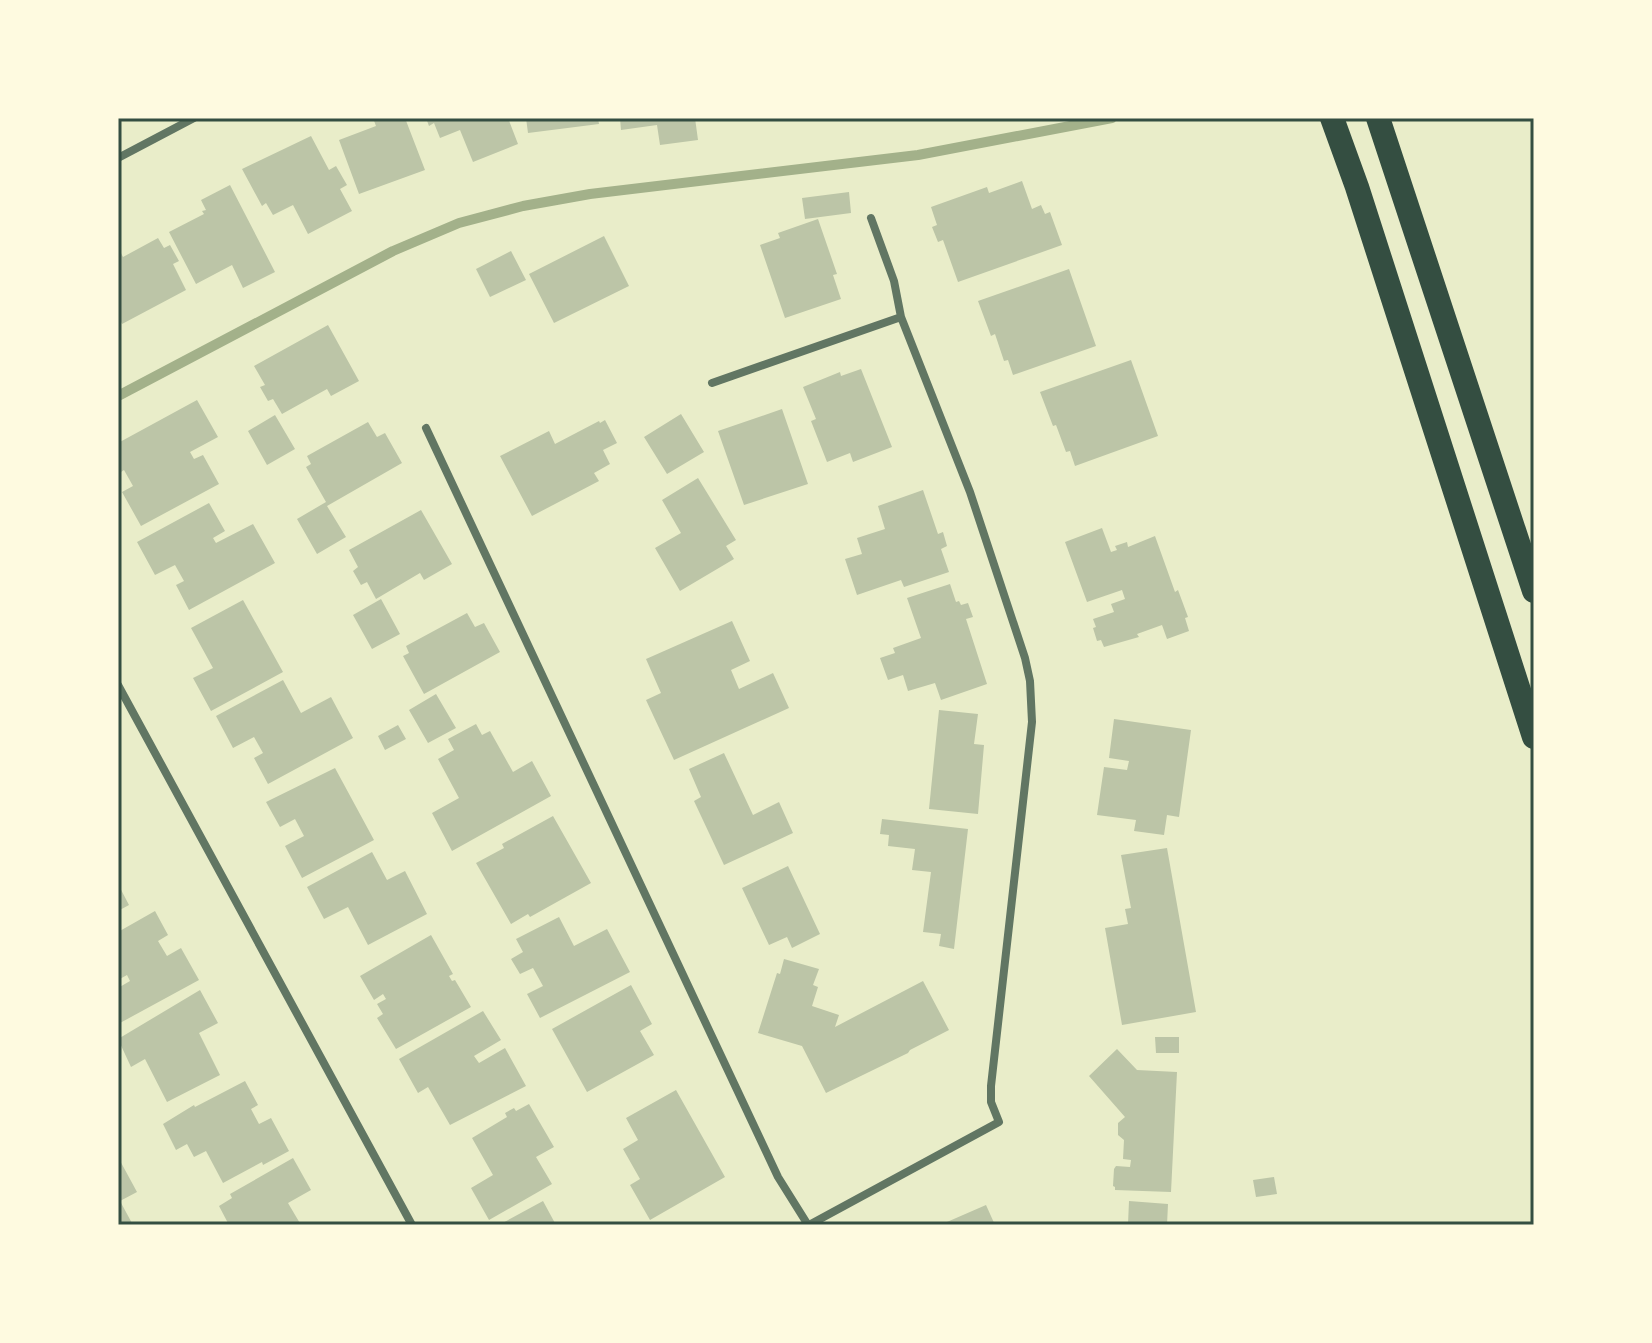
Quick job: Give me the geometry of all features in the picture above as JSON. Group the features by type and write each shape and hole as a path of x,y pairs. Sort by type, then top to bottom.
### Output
{"highway":[{"path":"1332,118 1534,737"},
{"path":"1378,118 1534,591"}],"street":[{"path":"118,158 194,118"},
{"path":"426,428 778,1177 808,1225 999,1122 991,1102 991,1086 1033,702 1025,658 970,492 901,317 894,281 871,218"},
{"path":"712,383 901,317"},
{"path":"118,685 412,1225"}],"building":[{"path":"373,118 405,118 425,170 359,194 339,140 376,126"},
{"path":"426,118 508,118 518,144 473,162 460,130 440,138 434,123 429,126"},
{"path":"526,118 598,118 599,124 528,133"},
{"path":"620,118 695,118 698,140 660,145 657,125 621,130"},
{"path":"311,136 329,170 336,166 347,185 340,189 352,211 308,234 293,205 273,215 266,203 262,206 242,169"},
{"path":"1022,181 1032,209 1041,205 1045,214 1050,212 1062,245 958,282 943,240 938,242 932,227 937,225 931,207 987,187 989,193"},
{"path":"230,185 275,272 243,288 232,265 196,284 169,232 204,214 202,211 206,210 201,200"},
{"path":"849,192 851,213 805,219 802,198"},
{"path":"818,219 837,274 833,275 841,299 785,318 760,245 780,238 778,233"},
{"path":"604,236 629,286 554,323 529,274"},
{"path":"158,238 164,248 170,245 179,261 173,264 186,290 122,324 118,316 118,247 123,257"},
{"path":"511,251 526,280 490,297 476,269"},
{"path":"1069,269 1096,346 1013,375 1008,360 1004,361 995,334 991,336 978,301"},
{"path":"328,325 359,381 331,396 327,389 282,414 273,399 268,401 260,387 265,385 254,366"},
{"path":"1131,360 1158,436 1075,466 1056,425 1053,426 1040,392"},
{"path":"861,369 892,447 853,462 850,453 827,462 811,421 816,419 803,387 840,372 841,376"},
{"path":"197,400 218,437 190,452 194,459 203,455 219,484 141,526 122,492 133,486 124,470 118,474 118,443"},
{"path":"782,409 808,484 744,505 718,431"},
{"path":"681,414 704,452 667,474 644,437"},
{"path":"275,415 295,449 267,465 248,431"},
{"path":"605,420 617,443 603,450 610,464 594,473 599,481 532,516 500,456 549,431 555,444"},
{"path":"368,422 377,437 385,433 402,463 327,506 346,537 317,554 297,519 326,502 306,467 311,464 307,456"},
{"path":"698,478 736,540 726,546 734,559 680,591 655,548 681,533 662,500"},
{"path":"923,490 938,534 943,532 947,546 941,549 949,572 904,587 901,580 857,595 845,559 862,554 857,538 885,529 878,506"},
{"path":"209,503 225,531 213,538 216,543 253,524 275,563 189,610 176,585 184,581 175,565 155,575 137,542"},
{"path":"421,510 452,564 424,580 420,573 376,599 367,582 361,585 353,571 358,567 349,550"},
{"path":"1102,528 1111,552 1117,550 1115,546 1127,542 1128,547 1155,536 1175,592 1178,590 1188,617 1185,618 1189,631 1167,639 1162,625 1137,634 1139,637 1104,647 1101,640 1097,641 1093,619 1114,612 1111,604 1125,599 1122,590 1087,602 1065,542"},
{"path":"950,584 956,602 959,601 961,605 968,603 973,617 966,619 987,684 941,700 935,683 908,691 903,675 888,680 880,658 895,653 893,648 921,638 907,598"},
{"path":"381,599 400,634 372,649 353,615"},
{"path":"243,600 283,672 211,711 193,678 213,668 191,628"},
{"path":"467,613 475,627 484,623 500,652 424,694 403,656 409,653 406,646"},
{"path":"732,621 750,661 731,670 739,689 773,673 789,708 674,760 646,700 661,693 646,659"},
{"path":"283,680 301,713 331,697 353,738 268,784 254,758 263,753 254,737 233,748 216,716"},
{"path":"436,694 456,728 428,743 409,710"},
{"path":"939,710 978,714 974,744 984,745 978,814 929,809"},
{"path":"1114,719 1191,730 1179,817 1167,815 1164,835 1134,831 1136,820 1097,815 1104,767 1127,770 1129,761 1109,758"},
{"path":"476,724 482,735 490,731 513,772 532,761 551,796 452,851 432,813 459,798 438,759 454,750 448,739"},
{"path":"398,725 406,739 385,750 378,736"},
{"path":"724,753 753,815 779,802 793,833 724,865 694,801 701,797 689,769"},
{"path":"335,768 374,840 302,878 285,846 304,836 295,819 280,827 266,802"},
{"path":"553,816 591,883 530,917 528,914 511,924 476,863 504,848 502,844"},
{"path":"882,819 968,829 954,949 939,946 941,934 923,932 931,872 912,870 915,849 888,846 889,835 880,834"},
{"path":"1167,848 1196,1012 1122,1025 1105,928 1128,924 1125,909 1131,908 1121,855"},
{"path":"372,852 387,880 405,871 427,914 368,945 348,907 324,919 307,887"},
{"path":"788,866 820,934 792,948 787,937 769,945 742,888"},
{"path":"118,884 129,905 118,911"},
{"path":"155,911 168,935 158,941 167,956 181,948 199,980 120,1023 118,988 130,981 127,975 118,980 118,932"},
{"path":"559,917 574,946 607,929 630,972 540,1018 527,994 543,986 533,968 520,974 511,959 523,952 516,939"},
{"path":"431,935 453,974 449,976 452,981 455,980 471,1007 396,1049 377,1018 383,1014 377,1004 386,999 383,994 374,1000 360,976"},
{"path":"784,959 819,969 813,985 818,987 812,1006 839,1015 835,1027 923,981 949,1030 826,1093 802,1046 758,1033"},
{"path":"631,985 652,1024 640,1031 654,1055 587,1092 552,1029"},
{"path":"200,990 218,1023 199,1033 220,1075 167,1102 145,1059 131,1067 118,1039"},
{"path":"483,1011 501,1040 474,1056 479,1063 505,1048 526,1086 450,1125 428,1087 418,1093 399,1059"},
{"path":"1155,1037 1179,1037 1179,1053 1156,1053"},
{"path":"1117,1049 1137,1070 1177,1072 1171,1192 1115,1190 1113,1186 1116,1166 1130,1167 1131,1160 1123,1159 1124,1140 1118,1135 1118,1123 1125,1117 1089,1076"},
{"path":"245,1081 258,1105 251,1109 259,1124 271,1118 289,1151 223,1183 206,1151 194,1157 187,1144 176,1150 163,1124 194,1105"},
{"path":"676,1090 725,1177 650,1220 630,1185 640,1179 623,1149 638,1140 626,1118"},
{"path":"529,1104 554,1147 536,1157 552,1184 489,1220 471,1188 493,1175 472,1138 507,1117 505,1113"},
{"path":"118,1157 137,1192 120,1201 133,1225 118,1225"},
{"path":"293,1158 311,1190 288,1203 301,1225 229,1225 219,1206 232,1198 230,1194"},
{"path":"1274,1177 1277,1194 1256,1197 1253,1180"},
{"path":"543,1201 556,1225 499,1225"},
{"path":"1129,1201 1168,1204 1167,1225 1128,1224"},
{"path":"986,1205 995,1225 940,1225"}],"waterway":[{"path":"118,396 393,251 459,223 523,206 590,194 918,155 1112,118"}]}
